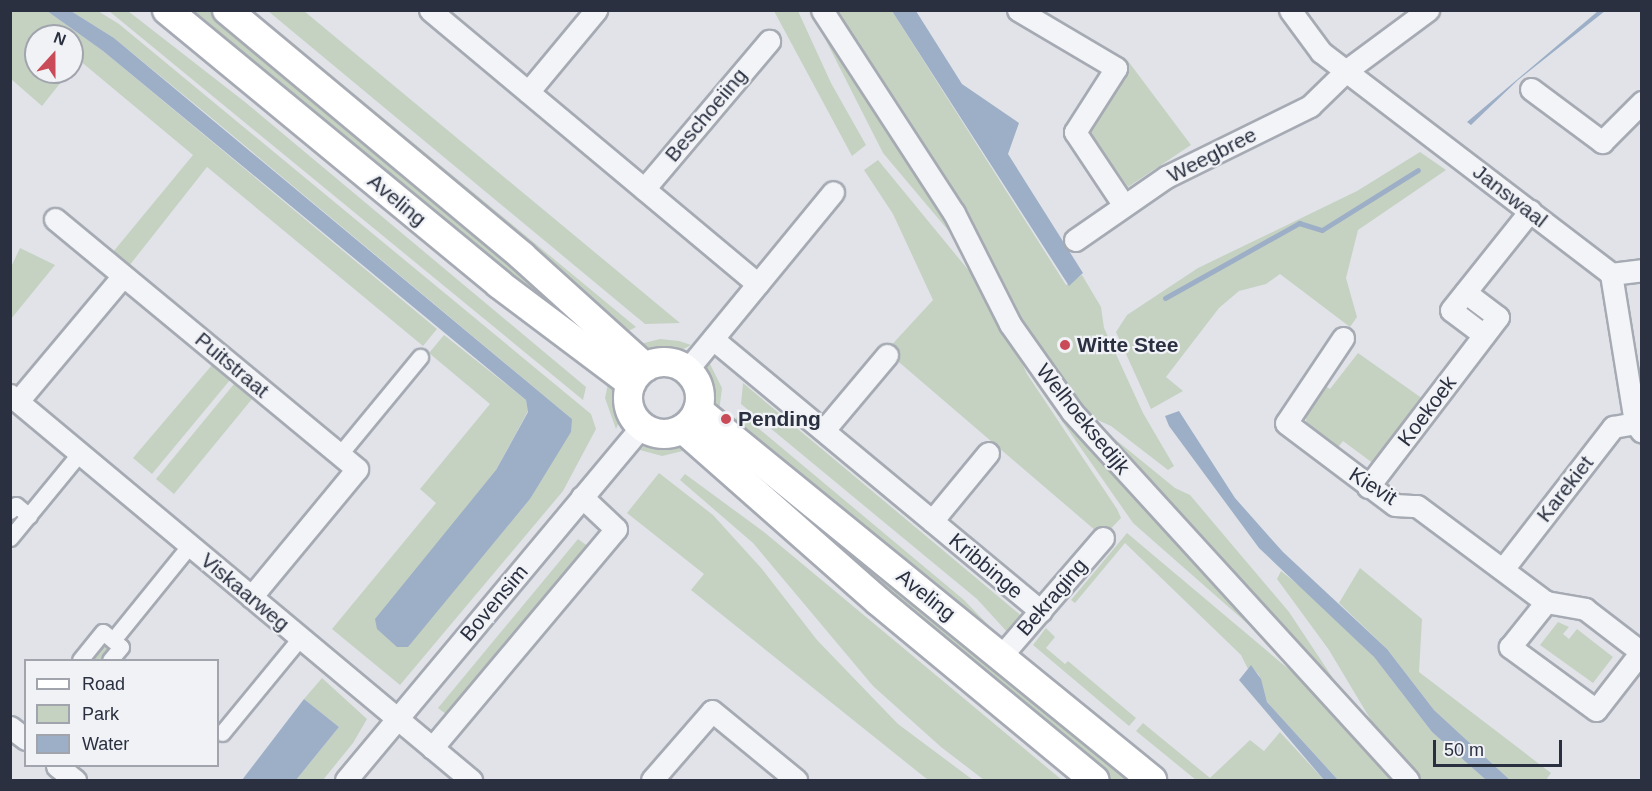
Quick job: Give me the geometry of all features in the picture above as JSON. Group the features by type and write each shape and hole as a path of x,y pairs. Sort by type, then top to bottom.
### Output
{"main road":[{"name":"Aveling","path":"167,10 499,284 638,375"},
{"name":"Aveling","path":"227,10 522,256 638,375"},
{"path":"671,362 687,370 699,388 691,419 666,434 642,426 631,411 638,375 671,362"},
{"name":"Aveling","path":"691,419 1001,656 1152,780"},
{"name":"Aveling","path":"691,419 878,601 1094,780"}],"street":[{"path":"430,10 758,284"},
{"path":"528,92 596,10"},
{"name":"Welhoeksedijk","path":"822,10 954,213 1010,324 1072,412 1408,780"},
{"path":"1018,10 1116,68 1075,132 1123,204"},
{"name":"Janswaal","path":"1290,10 1321,52 1611,274"},
{"name":"Weegbree","path":"1076,240 1123,204 1166,177 1310,106 1347,70 1428,10"},
{"name":"Beschoeiing","path":"644,189 769,41"},
{"path":"1531,88 1602,142 1641,102"},
{"path":"687,370 833,192"},
{"name":"Koekoek","path":"1368,487 1498,317 1465,292 1530,211"},
{"name":"Puitstraat","path":"55,219 357,469 251,597"},
{"path":"1638,427 1611,274 1641,270"},
{"path":"14,398 123,276"},
{"name":"Kievit","path":"1343,338 1286,423 1368,487 1395,505 1418,506 1546,602 1585,609 1641,652 1596,710 1510,647 1546,602"},
{"name":"Kribbinge","path":"713,339 1041,611"},
{"path":"824,430 887,355"},
{"path":"340,454 420,357"},
{"name":"Viskaarweg","path":"14,398 471,780"},
{"name":"Bovensim","path":"346,780 642,426"},
{"name":"Karekiet","path":"1503,569 1613,427 1638,427"},
{"name":"Kribbinge","path":"932,521 988,453"},
{"path":"10,538 79,454"},
{"path":"432,748 616,529 582,497"},
{"path":"10,511 16,505 29,516"},
{"name":"Bekraging","path":"1001,656 1103,538"},
{"name":"Viskaarweg","path":"113,640 189,546"},
{"path":"81,659 103,632 121,647 111,659"},
{"name":"Viskaarweg","path":"222,733 300,638"},
{"path":"652,780 712,711 796,780"},
{"path":"59,767 75,780"}],"green space":[{"path":"10,11 47,11 65,24 24,24 24,84 59,84 42,106 11,79"},
{"path":"71,11 98,11 119,24 591,414 596,429 563,491 400,685 332,629 436,503 420,489 490,404 429,353 444,335 526,400 528,411 496,470 494,542 530,499 572,419 114,38"},
{"path":"109,11 128,11 245,102 586,387 583,400"},
{"path":"175,11 217,11 552,293 601,354"},
{"path":"236,11 254,11 636,327 619,336"},
{"path":"268,11 304,11 680,323 645,324"},
{"path":"774,11 798,11 831,83 866,145 852,156"},
{"path":"811,11 818,11 974,261 883,153"},
{"path":"828,11 892,11 1066,285 1082,275 1101,307 1104,328 1143,413 1174,466 1168,470 1111,426 1077,411 1008,307"},
{"path":"84,37 437,329 423,346 207,167 129,266 113,252 193,155 84,64"},
{"path":"1128,61 1191,145 1128,187 1089,131"},
{"path":"1420,152 1446,170 1358,230 1346,278 1357,317 1350,327 1280,274 1266,284 1239,291 1219,308 1166,377 1183,391 1151,409 1116,332 1127,315 1198,268 1357,191"},
{"path":"878,160 993,300 1027,374 1117,509 1121,518 1103,537 886,351 933,300 893,214 864,170"},
{"path":"20,248 55,265 11,319 11,267"},
{"path":"660,339 691,345 672,355 652,355 640,344"},
{"path":"1358,353 1423,399 1374,464 1343,441 1335,451 1307,428 1304,402 1319,382 1330,389"},
{"path":"706,356 722,388 718,420 707,403"},
{"path":"1026,362 1282,654 1133,523 1032,378"},
{"path":"212,365 230,380 152,474 133,458"},
{"path":"610,374 621,394 622,415 616,429 605,398"},
{"path":"743,383 1024,618 1009,634 977,599 741,404"},
{"path":"234,384 252,399 174,494 156,479"},
{"path":"739,412 964,600 999,636 988,633 733,426"},
{"path":"1083,421 1105,431 1175,488 1190,495 1289,612 1372,737"},
{"path":"680,440 691,449 662,456 640,450 649,442"},
{"path":"727,441 1145,780 1104,780 809,535"},
{"path":"659,473 713,515 762,569 817,640 898,724 973,780 928,780 691,590 704,574 627,513"},
{"path":"685,474 764,532 1062,780 984,780 941,747 873,686 753,543 680,480"},
{"path":"1127,533 1304,682 1400,780 1338,780 1267,702 1259,675 1251,666 1248,669 1241,655 1125,543 1075,603 1071,600"},
{"path":"578,539 589,547 450,717 438,708"},
{"path":"1360,568 1422,619 1419,672 1551,773 1546,780 1510,780 1434,710 1387,649 1339,603"},
{"path":"1281,571 1317,600 1374,657 1432,732 1486,780 1415,780 1384,742 1329,650 1277,579"},
{"path":"1558,622 1569,627 1563,634 1569,639 1577,629 1613,657 1593,683 1540,645"},
{"path":"1046,628 1055,637 1046,648 1065,664 1068,661 1136,718 1129,726 1033,645"},
{"path":"105,637 117,647 108,659 87,659"},
{"path":"322,678 367,719 353,743 323,780 296,780 339,727 304,699"},
{"path":"1143,723 1210,778 1250,740 1264,751 1280,732 1324,780 1196,780 1136,731"}],"water":[{"path":"47,11 71,11 114,38 572,419 571,432 530,499 408,647 397,647 377,629 375,619 496,470 528,412 526,400 84,37 84,24 65,24"},
{"path":"892,11 916,11 962,84 1019,123 1008,154 1083,273 1069,286"},
{"path":"1598,11 1605,11 1518,80 1471,125 1467,122"},
{"path":"1179,411 1235,498 1283,552 1387,649 1434,710 1510,780 1486,780 1432,732 1374,657 1259,548 1169,426 1165,416"},
{"path":"1251,665 1261,679 1267,702 1338,780 1324,780 1239,680"},
{"path":"304,699 339,727 296,780 242,780"}],"waterway":[{"path":"1165,298 1299,223 1322,230 1418,170"}],"place":[{"name":"Witte Stee","path":"1065,345"},
{"name":"Pending","path":"726,419"}]}
